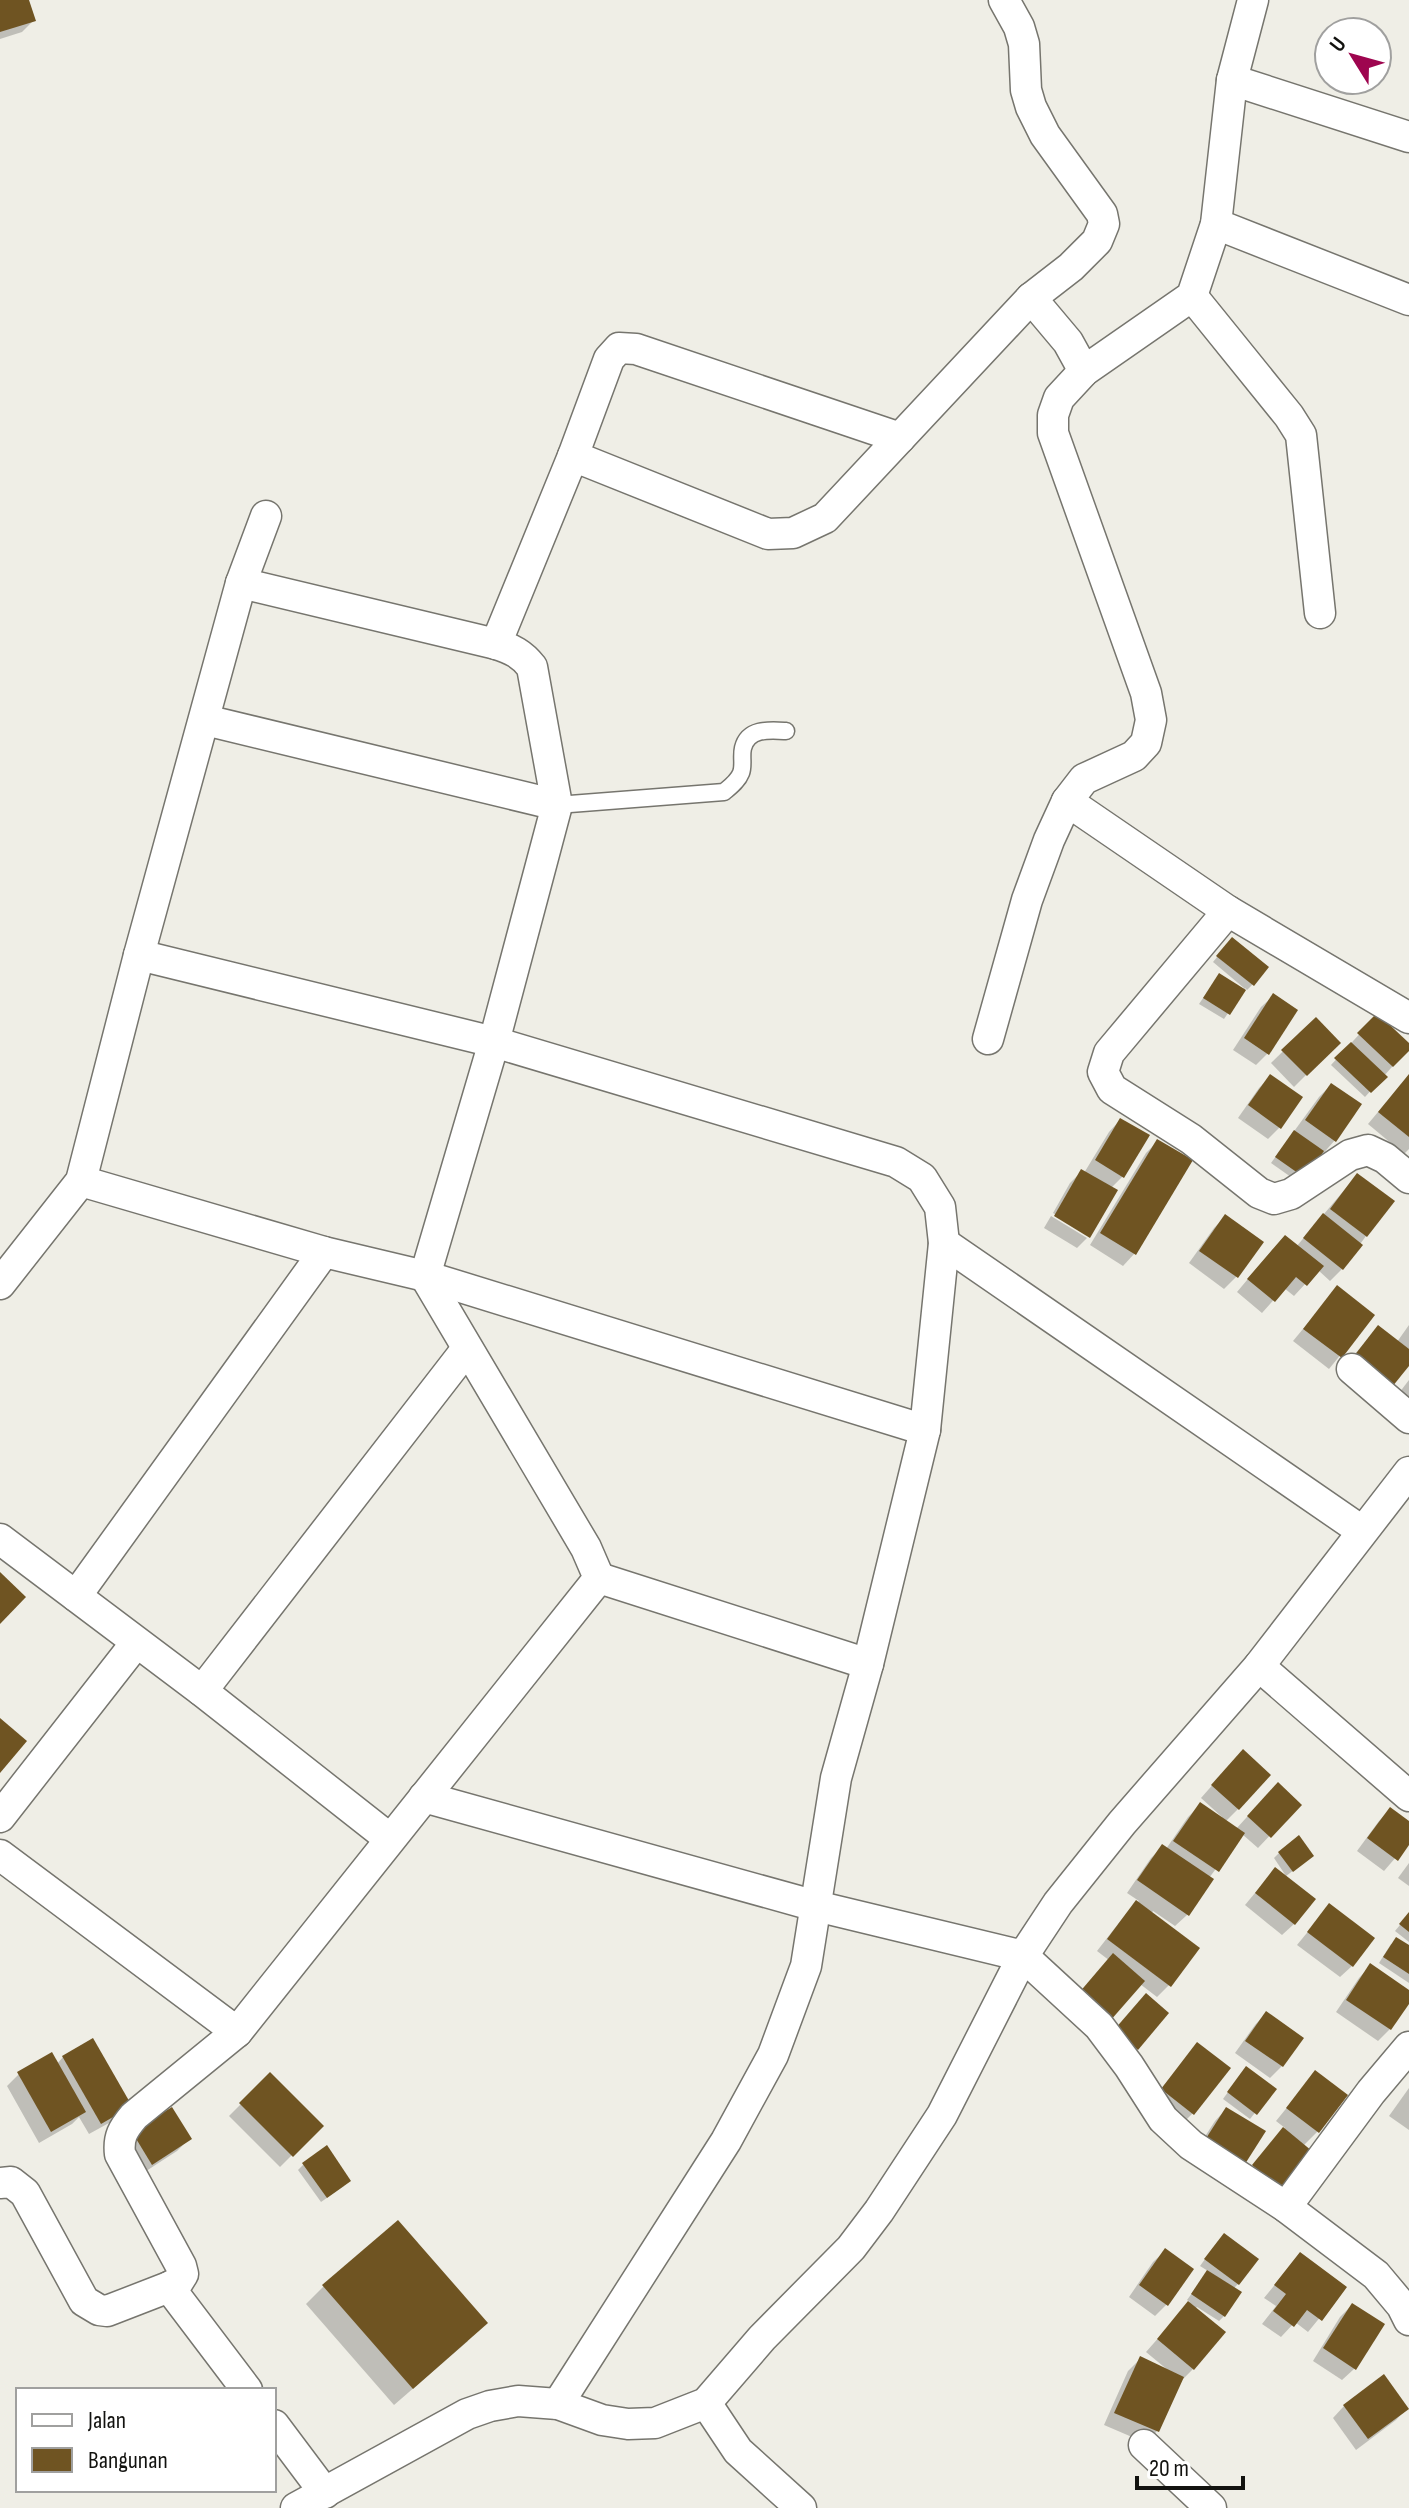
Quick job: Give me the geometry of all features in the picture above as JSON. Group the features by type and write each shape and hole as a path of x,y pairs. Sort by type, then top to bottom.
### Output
{"street":[{"path":"573,456 768,534 793,533 825,518 1031,298 1071,267 1097,241 1104,224 1102,214 1045,135 1031,107 1026,90 1024,44 1019,27 1004,0"},
{"path":"988,1039 1027,900 1067,801 1084,779 1134,756 1146,743 1151,720 1146,693 1053,433 1053,415 1059,398 1084,371 1192,296 1216,224 1232,80 1253,0"},
{"path":"1232,80 1409,137"},
{"path":"1216,224 1409,300"},
{"path":"1192,296 1301,435 1320,613"},
{"path":"1031,298 1068,342 1084,371"},
{"path":"496,644 609,359 619,348 636,349 900,438"},
{"path":"0,1284 81,1181 241,583 266,516"},
{"path":"241,583 496,644 512,649 532,667 557,805 494,1042 425,1276 466,1350 586,1548 599,1578 868,1664"},
{"path":"205,720 557,805"},
{"path":"1067,801 1228,911 1409,1018"},
{"path":"1228,911 1109,1053 1103,1072 1112,1089 1191,1139 1259,1193 1274,1199 1291,1194 1350,1155 1368,1150 1385,1158 1409,1178"},
{"path":"139,955 494,1042 896,1162 922,1178 940,1207 944,1243 925,1430 868,1664 836,1778 806,1966 773,2055 726,2141 558,2404"},
{"path":"81,1181 324,1252 425,1276 925,1430"},
{"path":"944,1243 1362,1531"},
{"path":"76,1596 324,1252"},
{"path":"202,1691 466,1350"},
{"path":"1352,1369 1409,1418"},
{"path":"296,2508 467,2414 490,2406 518,2401 558,2404 602,2420 628,2424 655,2423 706,2403 762,2338 833,2268 879,2211 942,2115 1023,1956 1058,1903 1122,1823 1259,1666 1409,1472"},
{"path":"0,1539 202,1691 390,1839"},
{"path":"0,2183 11,2182 25,2193 84,2301 90,2306 107,2311 178,2282 183,2274 181,2266 120,2154 119,2140 124,2128 134,2116 237,2032 599,1578"},
{"path":"0,1817 136,1643"},
{"path":"1259,1666 1409,1796"},
{"path":"424,1797 816,1906 1023,1956 1099,2026 1163,2119 1191,2145 1286,2207 1376,2275 1402,2306 1409,2320"},
{"path":"0,1855 237,2032"},
{"path":"1286,2207 1371,2092 1409,2047"},
{"path":"169,2287 245,2388"},
{"path":"706,2403 738,2451 801,2508"},
{"path":"276,2428 325,2493"},
{"path":"1144,2445 1211,2508"}],"lane":[{"path":"557,805 724,792 742,773 743,746 749,737 757,732 786,731"}],"building":[{"path":"0,0 29,0 36,21 0,32"},
{"path":"1232,937 1269,967 1254,986 1216,956"},
{"path":"1219,973 1246,990 1230,1015 1203,998"},
{"path":"1273,993 1298,1010 1269,1055 1244,1038"},
{"path":"1377,1013 1409,1043 1409,1051 1393,1067 1357,1033"},
{"path":"1316,1017 1341,1043 1307,1076 1281,1050"},
{"path":"1351,1042 1388,1077 1371,1093 1334,1058"},
{"path":"1270,1074 1303,1097 1281,1129 1248,1105"},
{"path":"1409,1074 1409,1137 1378,1112"},
{"path":"1331,1083 1362,1104 1336,1142 1305,1120"},
{"path":"1120,1118 1150,1135 1124,1178 1095,1160"},
{"path":"1294,1130 1324,1151 1305,1178 1275,1157"},
{"path":"1157,1139 1193,1160 1136,1255 1100,1233"},
{"path":"1081,1169 1118,1190 1090,1238 1054,1216"},
{"path":"1357,1173 1395,1201 1367,1237 1330,1209"},
{"path":"1323,1213 1363,1245 1343,1270 1303,1238"},
{"path":"1225,1214 1264,1242 1238,1278 1199,1251"},
{"path":"1285,1235 1324,1266 1307,1286 1296,1277 1275,1302 1247,1279"},
{"path":"1337,1285 1375,1315 1342,1358 1303,1329"},
{"path":"1378,1325 1409,1349 1409,1366 1392,1387 1354,1356"},
{"path":"0,1572 26,1597 0,1624"},
{"path":"0,1718 27,1741 0,1773"},
{"path":"1243,1749 1271,1775 1239,1810 1211,1785"},
{"path":"1278,1782 1302,1805 1271,1838 1247,1816"},
{"path":"1200,1802 1245,1833 1219,1872 1173,1841"},
{"path":"1390,1807 1409,1821 1409,1845 1398,1861 1367,1838"},
{"path":"1299,1835 1314,1856 1293,1872 1278,1852"},
{"path":"1162,1844 1214,1879 1189,1916 1137,1880"},
{"path":"1275,1867 1316,1899 1295,1925 1255,1893"},
{"path":"1136,1900 1200,1948 1171,1987 1107,1939"},
{"path":"1329,1903 1375,1938 1353,1967 1307,1932"},
{"path":"1409,1912 1409,1932 1399,1924"},
{"path":"1396,1937 1409,1945 1409,1974 1383,1957"},
{"path":"1113,1953 1145,1981 1110,2021 1078,1994"},
{"path":"1370,1963 1409,1990 1409,2004 1391,2030 1346,2000"},
{"path":"1146,1993 1169,2013 1138,2050 1114,2030"},
{"path":"1266,2011 1304,2038 1283,2067 1245,2041"},
{"path":"93,2038 132,2106 101,2124 62,2056"},
{"path":"1197,2042 1231,2068 1194,2115 1161,2089"},
{"path":"52,2052 86,2112 51,2132 17,2072"},
{"path":"1246,2066 1277,2089 1257,2115 1227,2092"},
{"path":"1315,2070 1348,2095 1319,2133 1286,2108"},
{"path":"270,2072 324,2126 293,2157 239,2103"},
{"path":"172,2107 192,2139 152,2165 132,2132"},
{"path":"1226,2107 1266,2131 1245,2164 1205,2140"},
{"path":"1283,2127 1318,2156 1287,2194 1252,2165"},
{"path":"327,2145 351,2181 327,2198 302,2163"},
{"path":"398,2220 488,2323 413,2389 322,2285"},
{"path":"1224,2233 1259,2259 1239,2285 1204,2259"},
{"path":"1165,2248 1194,2269 1168,2306 1139,2285"},
{"path":"1300,2252 1347,2287 1322,2321 1307,2310 1294,2327 1273,2311 1286,2294 1274,2285"},
{"path":"1207,2270 1242,2292 1225,2317 1191,2294"},
{"path":"1188,2301 1226,2332 1194,2370 1157,2339"},
{"path":"1352,2303 1385,2324 1356,2370 1323,2348"},
{"path":"1140,2356 1184,2377 1159,2432 1114,2413"},
{"path":"1384,2374 1409,2409 1368,2439 1343,2405"}]}
